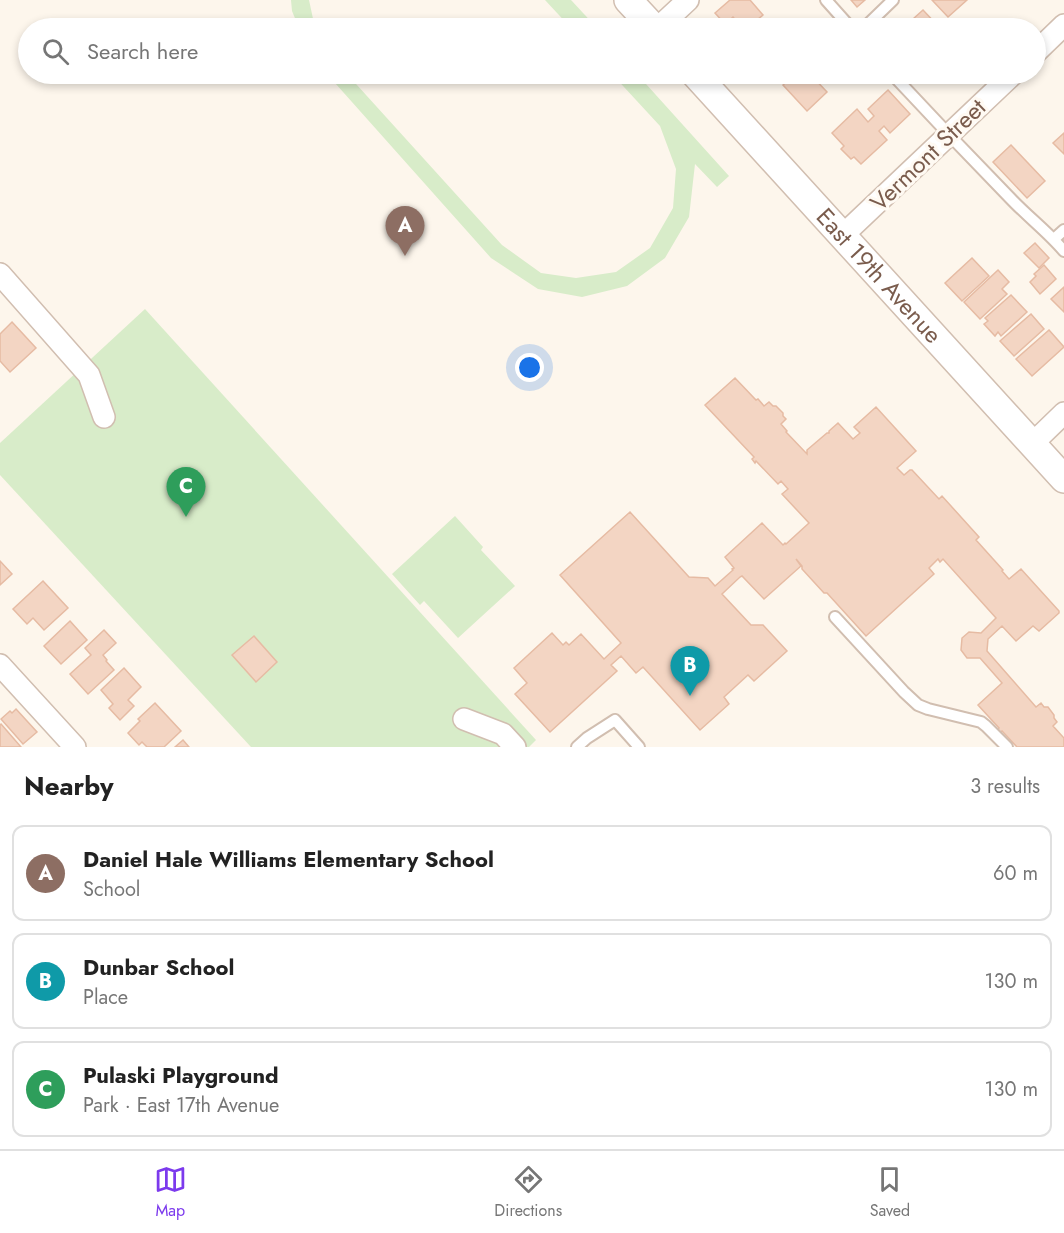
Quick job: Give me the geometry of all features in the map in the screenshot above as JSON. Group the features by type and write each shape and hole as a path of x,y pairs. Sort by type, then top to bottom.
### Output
{"street":[{"path":"628,0 645,18"},
{"path":"669,18 688,0"},
{"path":"1046,42 1064,25"},
{"name":"East 19th Avenue","path":"704,84 1064,478"},
{"name":"Vermont Street","path":"842,236 1002,84"},
{"path":"0,274 89,375 104,417"},
{"path":"1032,444 1064,413"},
{"path":"0,665 75,747"},
{"path":"464,719 503,734 515,747"}],"lane":[{"path":"825,0 842,18"},
{"path":"874,18 893,0"},
{"path":"901,84 948,135 1064,251"},
{"path":"1054,239 1064,230"},
{"path":"835,617 918,705 981,722 1006,747"},
{"path":"577,747 615,720 639,747"}],"green space":[{"path":"291,0 309,0 313,18 295,18"},
{"path":"545,0 571,0 588,18 562,18"},
{"path":"336,84 356,84 502,245 541,273 576,278 616,272 650,248 673,208 676,169 660,126 621,84 646,84 729,176 717,187 695,164 689,217 665,258 627,286 582,297 538,289 491,258"},
{"path":"145,309 536,740 529,747 251,747 0,475 0,443"},
{"path":"455,516 483,547 481,550 515,586 458,638 424,601 420,605 392,574"}],"building":[{"path":"730,0 750,0 763,15 759,18 720,18 715,13"},
{"path":"851,0 865,0 857,7"},
{"path":"932,0 967,0 948,17"},
{"path":"923,10 931,18 914,18"},
{"path":"819,84 827,92 807,111 783,85"},
{"path":"888,90 910,114 890,133 884,126 879,131 887,140 861,164 854,157 851,159 841,149 844,146 832,133 857,109 868,122 874,116 868,109"},
{"path":"1064,133 1064,154 1053,143"},
{"path":"1011,145 1045,181 1027,198 993,162"},
{"path":"1035,243 1049,258 1039,268 1024,253"},
{"path":"972,258 989,276 962,301 945,283"},
{"path":"1044,265 1056,279 1040,294 1030,282 1036,276 1034,274"},
{"path":"998,270 1009,282 1002,289 1007,294 980,319 964,302"},
{"path":"1064,287 1064,312 1051,299"},
{"path":"1011,295 1027,312 1001,336 998,332 995,336 984,324 988,321 985,318"},
{"path":"1031,314 1044,329 1014,356 1000,341"},
{"path":"12,322 36,348 10,372 0,361 0,334"},
{"path":"1049,330 1064,347 1032,376 1016,359"},
{"path":"735,378 764,406 769,402 783,413 786,419 781,424 807,454 807,450 838,423 853,439 860,433 854,427 876,407 916,451 897,468 904,475 912,470 939,499 942,496 979,537 976,540 1009,579 1021,569 1059,611 1039,631 1033,626 1016,641 1002,626 988,639 987,651 1036,707 1041,703 1044,707 1048,707 1057,722 1053,726 1064,738 1064,747 1017,747 1002,731 999,733 997,730 999,728 978,705 1002,683 980,658 967,658 961,650 962,638 969,632 981,633 996,618 943,559 940,562 938,559 929,568 934,574 866,636 802,569 802,566 796,559 801,566 764,599 742,576 740,577 722,594 751,625 763,625 787,651 754,681 748,675 724,697 729,704 700,730 643,667 636,673 621,656 611,665 617,671 550,732 515,694 527,683 514,668 552,633 563,645 566,642 569,645 581,634 604,659 621,643 560,575 630,512 689,577 708,578 715,586 734,568 725,557 762,523 783,545 809,523 782,494 788,489 781,481 778,484 756,461 755,463 752,459 754,457 705,405"},
{"path":"0,561 12,574 0,585"},
{"path":"43,581 68,608 44,630 33,618 27,624 13,609"},
{"path":"70,621 87,640 61,664 44,646"},
{"path":"104,630 116,643 103,655 114,670 88,694 70,674 91,655 85,648"},
{"path":"254,636 277,662 256,682 232,655"},
{"path":"124,668 141,687 128,700 134,706 120,720 109,708 113,704 101,690"},
{"path":"155,703 181,731 164,747 147,747 142,742 139,745 128,733 140,721 138,719"},
{"path":"16,709 37,732 23,744 1,719"},
{"path":"1,724 21,747 0,747"},
{"path":"183,740 189,747 175,747"}],"place":[{"name":"Daniel Hale Williams Elementary School","path":"405,256"},
{"name":"Pulaski Playground","path":"186,517"},
{"name":"Dunbar School","path":"690,696"}]}
